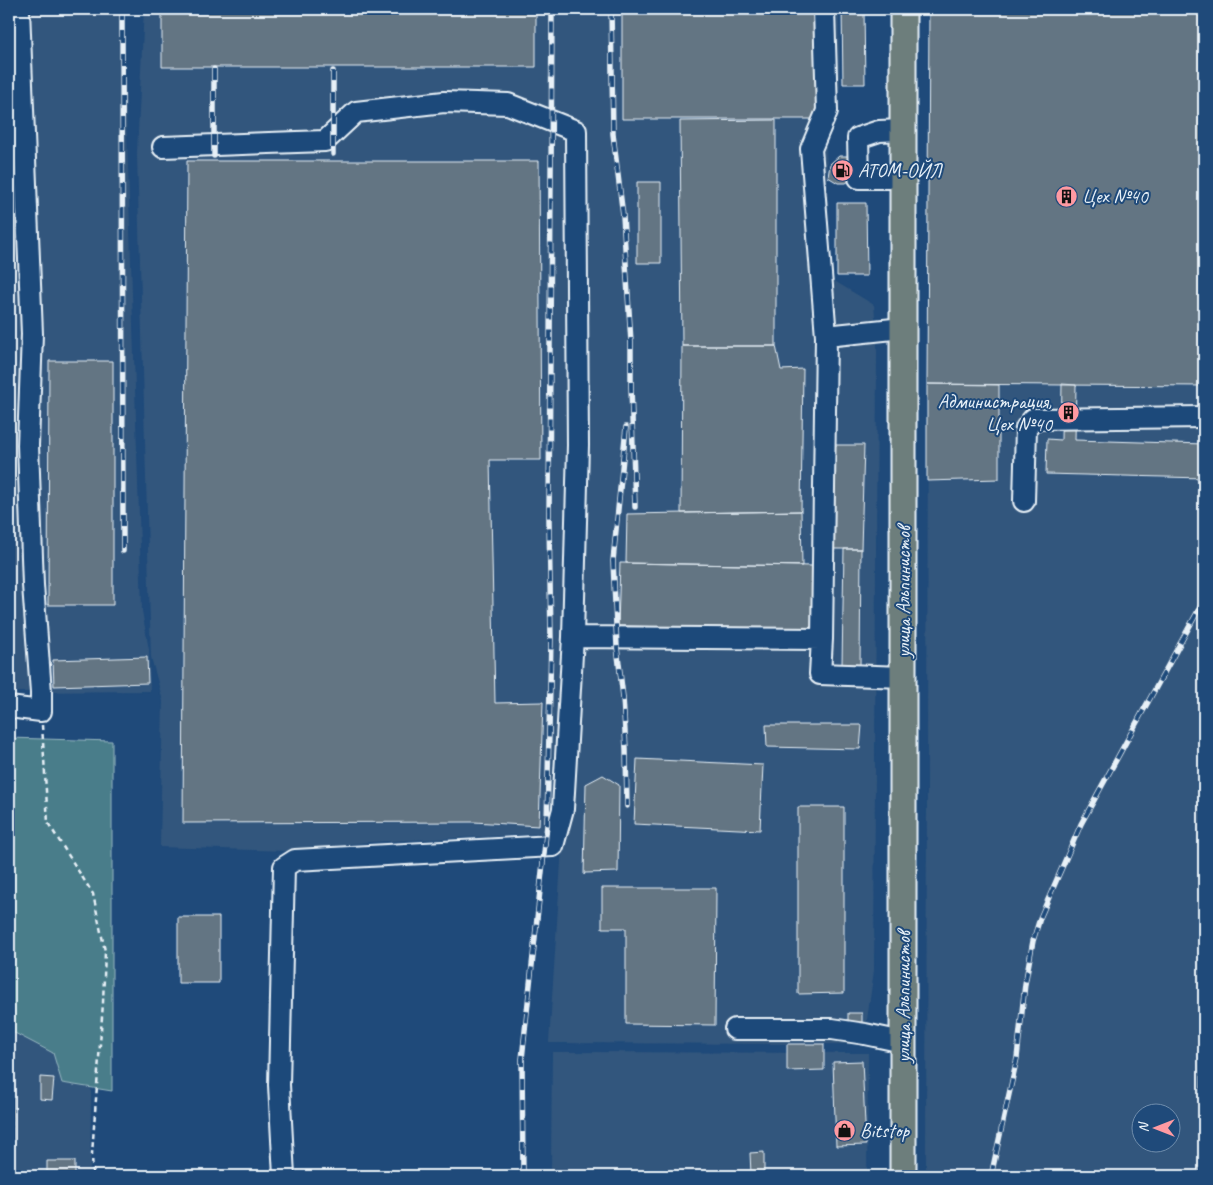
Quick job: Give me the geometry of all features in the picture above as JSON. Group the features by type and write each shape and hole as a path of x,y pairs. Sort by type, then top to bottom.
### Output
{"main road":[{"name":"улица Альпинистов","path":"903,9 903,1176"}],"lane":[{"path":"9,707 41,711 33,585 28,444 32,334 19,9"},
{"path":"824,9 827,111 811,149 826,336 820,674 903,677"},
{"path":"163,147 325,141 356,112 444,102 508,104 576,131 578,445 573,637 563,809 553,846 295,860 284,867 280,1085 284,1176"},
{"path":"903,130 880,131 858,138 859,178 903,178"},
{"path":"826,336 903,328"},
{"path":"1024,501 1026,428 1033,419 1204,417"},
{"path":"573,637 822,639"},
{"path":"735,1029 832,1029 903,1042"}],"path":[{"path":"41,711 48,823 93,894 105,951 92,1154 93,1176"}],"shaded area":[{"path":"9,9 123,9 142,611 149,650 150,691 9,692"},
{"path":"144,9 839,9 840,86 826,145 831,279 874,305 877,343 874,970 865,1034 858,1044 549,1043 563,833 370,842 289,851 160,847 163,701 151,657 137,153"},
{"path":"929,9 1204,9 1204,1176 926,1176"},
{"path":"93,941 90,1176 9,1176 9,942"},
{"path":"552,1052 868,1053 867,1176 551,1176"}],"green space":[{"path":"9,738 112,741 112,1091 62,1083 53,1053 9,1030"}],"building":[{"path":"162,9 536,9 536,67 162,67"},
{"path":"622,9 818,9 818,119 622,119"},
{"path":"842,9 864,9 865,84 843,84"},
{"name":"Цех №40","path":"929,9 1204,9 1204,386 927,384"},
{"path":"776,120 776,346 682,346 680,121"},
{"path":"839,156 847,156 856,163 856,177 846,183 838,183 828,177 830,164"},
{"path":"187,161 539,161 541,460 490,460 495,703 543,702 539,826 474,822 183,823"},
{"path":"637,182 661,182 661,263 637,263"},
{"path":"837,203 866,203 867,276 837,276"},
{"path":"682,346 776,346 781,370 803,369 801,511 681,513"},
{"path":"49,361 113,361 113,605 48,605"},
{"path":"927,384 999,385 999,479 927,481"},
{"name":"Администрация, Цех №40","path":"1062,384 1076,385 1075,440 1204,444 1204,478 1046,474 1047,439 1061,440"},
{"path":"832,445 864,445 861,549 829,549"},
{"path":"801,511 802,566 626,563 627,514"},
{"path":"844,549 861,549 860,665 842,665"},
{"path":"620,563 813,566 812,629 618,626"},
{"path":"147,657 148,683 54,686 53,660"},
{"path":"9,665 14,665 14,686 9,686"},
{"path":"766,725 862,725 860,749 767,747"},
{"path":"637,759 763,765 760,830 634,824"},
{"path":"603,775 619,785 618,872 585,873 584,875 586,784"},
{"path":"798,807 844,807 844,993 798,994"},
{"path":"602,888 716,888 715,1025 626,1024 626,928 602,928"},
{"path":"178,917 219,917 219,983 178,983"},
{"path":"848,1013 862,1013 862,1027 848,1027"},
{"path":"787,1044 824,1044 824,1070 787,1071"},
{"path":"9,1048 13,1048 13,1167 9,1167"},
{"path":"862,1061 866,1145 836,1146 833,1062"},
{"path":"40,1077 54,1078 52,1100 40,1099"},
{"path":"764,1152 764,1174 751,1174 750,1153"},
{"path":"47,1161 75,1161 75,1176 47,1176"}],"railway":[{"path":"122,9 123,551"},
{"path":"523,1176 522,1059 547,825 551,638 549,520 552,9"},
{"path":"611,9 613,134 623,216 631,342 635,507"},
{"path":"214,69 214,156"},
{"path":"333,71 333,154"},
{"path":"626,427 613,561 617,647 623,697 626,749 627,806"},
{"path":"991,1176 1017,1058 1025,984 1033,941 1040,918 1081,824 1204,600"},
{"path":"1202,1176 1204,1036"}],"place":[{"name":"АТОМ-ОЙЛ","path":"842,170"},
{"name":"Цех №40","path":"1066,196"},
{"name":"Администрация, Цех №40","path":"1068,412"},
{"name":"Bitstop","path":"844,1130"}]}
